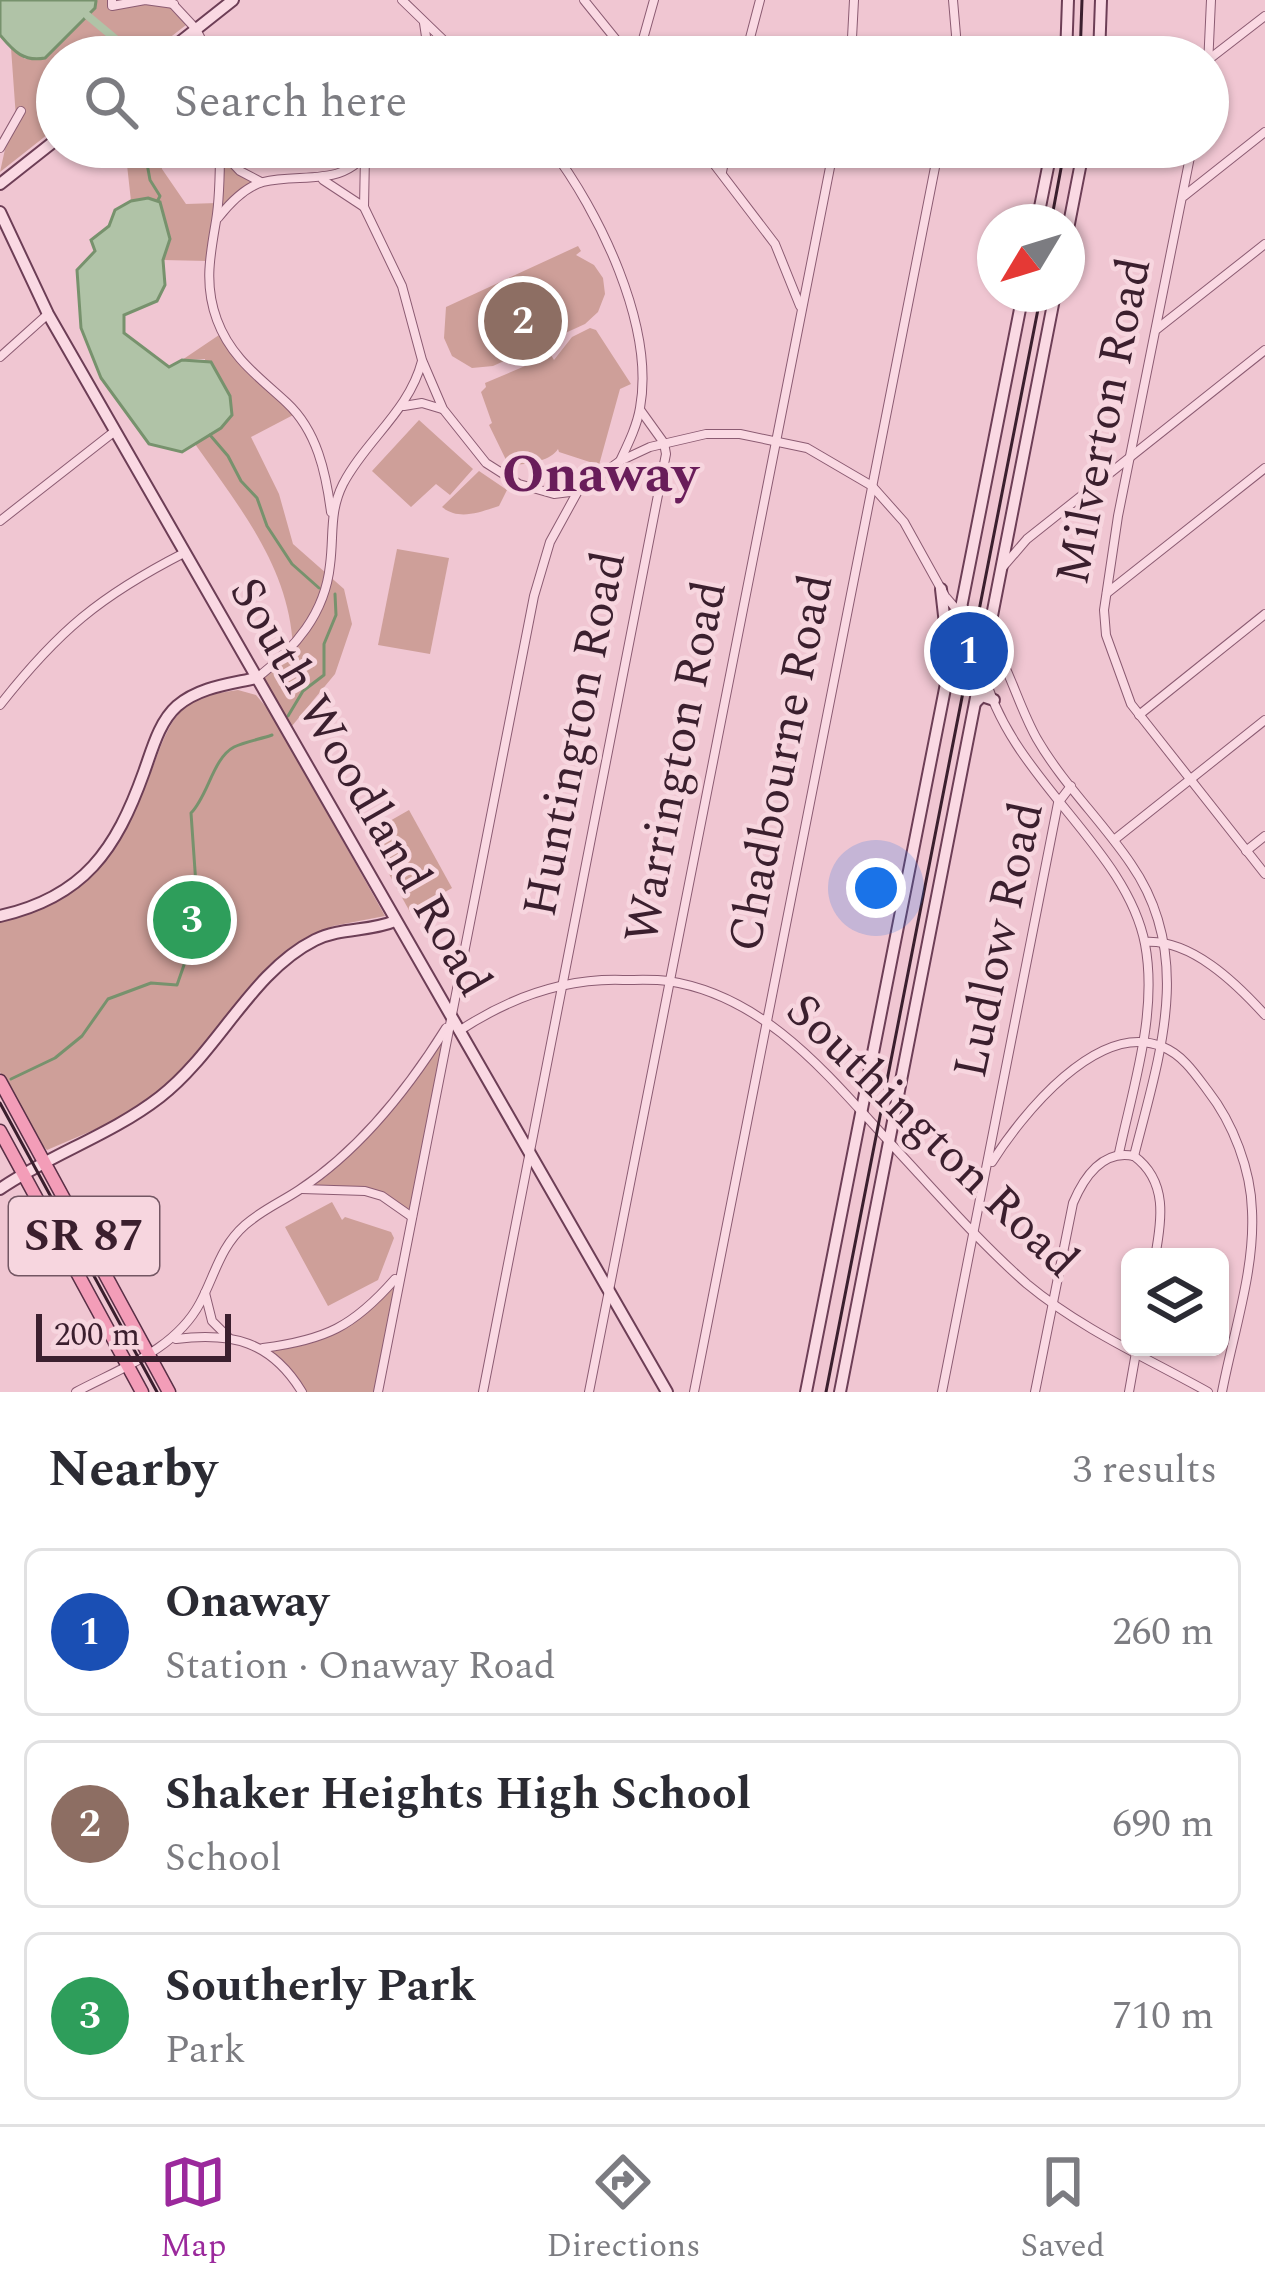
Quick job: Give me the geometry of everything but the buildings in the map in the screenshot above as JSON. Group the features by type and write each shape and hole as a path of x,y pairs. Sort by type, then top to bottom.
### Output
{"main road":[{"path":"187,36 233,0"},
{"path":"1067,36 1069,0"},
{"path":"1100,36 1101,0"},
{"path":"0,184 36,156"},
{"path":"1041,204 1048,168"},
{"path":"1073,204 1080,168"},
{"name":"South Woodland Road","path":"0,212 48,314 667,1392"},
{"path":"806,1392 1019,312"},
{"path":"840,1392 1051,312"},
{"path":"943,593 950,664"},
{"path":"0,916 54,897 100,860 127,820 153,746 172,711 206,690 256,679"},
{"path":"976,702 982,696 994,700"},
{"path":"0,1189 129,1120 166,1092 206,1053 273,970 298,949 328,934 395,921"},
{"name":"SR 87","path":"0,1081 169,1392"},
{"name":"SR 87","path":"0,1130 142,1392"}],"street":[{"path":"112,0 112,6 172,2 200,36"},
{"path":"402,0 438,36"},
{"path":"584,0 616,36"},
{"path":"641,36 654,0"},
{"path":"751,36 760,0"},
{"path":"852,36 854,0"},
{"path":"953,0 954,36"},
{"path":"1209,36 1210,0"},
{"path":"1229,45 1265,16"},
{"path":"424,23 426,36"},
{"path":"0,148 21,112"},
{"path":"1229,161 1265,132"},
{"path":"219,168 217,220 210,244 211,301 222,333 249,371 297,413 337,468 332,512"},
{"path":"237,168 261,182"},
{"path":"217,220 235,199 261,182 322,179 340,168"},
{"path":"367,168 364,207 402,286 422,360 443,410 470,446 506,477 543,492 578,491"},
{"path":"564,168 590,209 619,273 639,349 640,410 620,460"},
{"path":"717,168 775,244 800,307"},
{"path":"722,174 723,168"},
{"name":"Warrington Road","path":"589,1392 830,168"},
{"name":"Chadbourne Road","path":"694,1392 935,168"},
{"name":"Milverton Road","path":"1188,168 1104,610 1111,656 1138,715 1265,874"},
{"path":"1183,197 1220,168"},
{"path":"322,179 364,207"},
{"path":"1156,330 1265,244"},
{"path":"0,357 48,314"},
{"path":"1001,569 1028,539 1265,350"},
{"path":"256,679 306,631 326,586 337,468 400,409 422,360"},
{"path":"400,409 422,404 443,410"},
{"path":"640,410 664,443"},
{"path":"0,521 115,430"},
{"path":"378,1392 534,596 550,542 578,491 620,460 664,443 706,434 740,434 807,448 872,486 914,536 943,593 990,633 1039,743 1142,880 1166,942 1169,984 1162,1046 1134,1156"},
{"name":"Huntington Road","path":"483,1392 666,454 664,443"},
{"path":"1106,594 1265,468"},
{"path":"1009,528 1014,536 1028,539"},
{"path":"0,705 56,638 91,607 128,581 184,553"},
{"path":"960,609 979,639 994,700 1030,767 1119,881 1144,942 1148,996 1119,1153"},
{"path":"1138,715 1265,614"},
{"path":"987,683 990,671 1000,668 1005,672"},
{"path":"1114,840 1265,719"},
{"name":"Ludlow Road","path":"943,1392 1058,803 1071,786"},
{"path":"1246,850 1265,836"},
{"path":"1144,942 1166,942 1234,982 1265,1015"},
{"name":"Southington Road","path":"460,1031 520,997 564,983 669,981 717,996 789,1038 973,1231 1053,1304 1121,1341"},
{"path":"174,1340 237,1233 266,1209 301,1190 376,1122 424,1063 452,1018"},
{"path":"986,1170 1045,1093 1082,1064 1117,1046 1142,1041 1162,1046 1191,1069 1232,1129 1252,1207 1251,1240 1222,1392"},
{"path":"424,1063 441,1069"},
{"path":"997,1118 1013,1129"},
{"path":"1035,1392 1076,1195 1098,1165 1119,1153 1134,1156 1150,1172 1161,1199 1157,1248"},
{"path":"301,1190 365,1191 382,1196 412,1217"},
{"path":"263,1348 332,1333 366,1311 398,1275"},
{"path":"205,1292 209,1316 229,1337"},
{"path":"76,1392 174,1340 229,1337 263,1348 302,1392"},
{"path":"1129,1392 1136,1356"},
{"name":"Southington Road","path":"1147,1356 1208,1392"}],"shaded area":[{"path":"0,0 96,1 95,8 67,36 36,36 36,59 20,54 0,35"},
{"path":"95,0 162,0 186,25 172,36 68,36 95,8"},
{"path":"11,48 25,59 36,58 36,144 0,172 16,118"},
{"path":"127,168 162,168 186,204 217,203 219,168 237,168 261,182 217,219 208,261 163,260 170,239 153,201 131,201"},
{"path":"148,198 160,202 170,239 163,260 165,285 157,301 124,315 124,333 169,367 182,360 211,362 230,396 232,415 221,428 182,452 149,444 101,378 81,328 77,270 95,251 91,240 109,226 115,210"},
{"path":"578,246 581,251 576,255 594,265 603,278 605,294 598,312 585,324 493,366 472,368 452,356 444,338 446,307"},
{"path":"596,330 631,384 620,389 599,465 558,449 535,462 508,464 489,425 481,392 485,383 551,355 554,360 572,337"},
{"path":"222,333 297,413 251,437 279,494 293,544 344,589 352,624 335,674 287,732 256,678 293,647 282,591 259,540 195,444 211,435 205,359 182,360"},
{"path":"419,420 473,469 450,495 436,484 411,507 372,471"},
{"path":"479,471 507,490 499,506 462,514 442,507"},
{"path":"397,549 449,558 430,654 378,645"},
{"path":"238,690 256,695 271,713 385,916 333,926 286,950 177,1077 124,1117 47,1150 0,1072 0,922 60,899 100,867 129,822 179,713 203,697"},
{"path":"409,810 452,888 410,912 367,834"},
{"path":"452,1018 412,1217 365,1191 301,1190 376,1122"},
{"path":"332,1202 342,1220 345,1217 391,1232 394,1238 378,1280 328,1306 285,1227"},
{"path":"398,1275 378,1392 302,1392 263,1348 332,1333"}],"waterway":[{"path":"88,16 112,36"},
{"path":"148,168 158,200"},
{"path":"210,435 257,498 267,526 292,564 319,588"},
{"path":"288,716 303,691 324,675 324,644 336,615 335,594"},
{"path":"11,1079 55,1058 82,1036 108,999 151,983 177,985 196,885 191,813 227,752 272,735"}],"tram line":[{"path":"1081,36 1082,0"},
{"path":"1054,204 1061,168"},
{"path":"826,1392 1037,312"},
{"path":"0,1103 157,1392"}],"place":[{"name":"Shaker Heights High School","path":"523,321"},
{"name":"Onaway","path":"969,651"},
{"name":"Southerly Park","path":"192,920"}],"district":[{"name":"Onaway","path":"600,475"}]}
